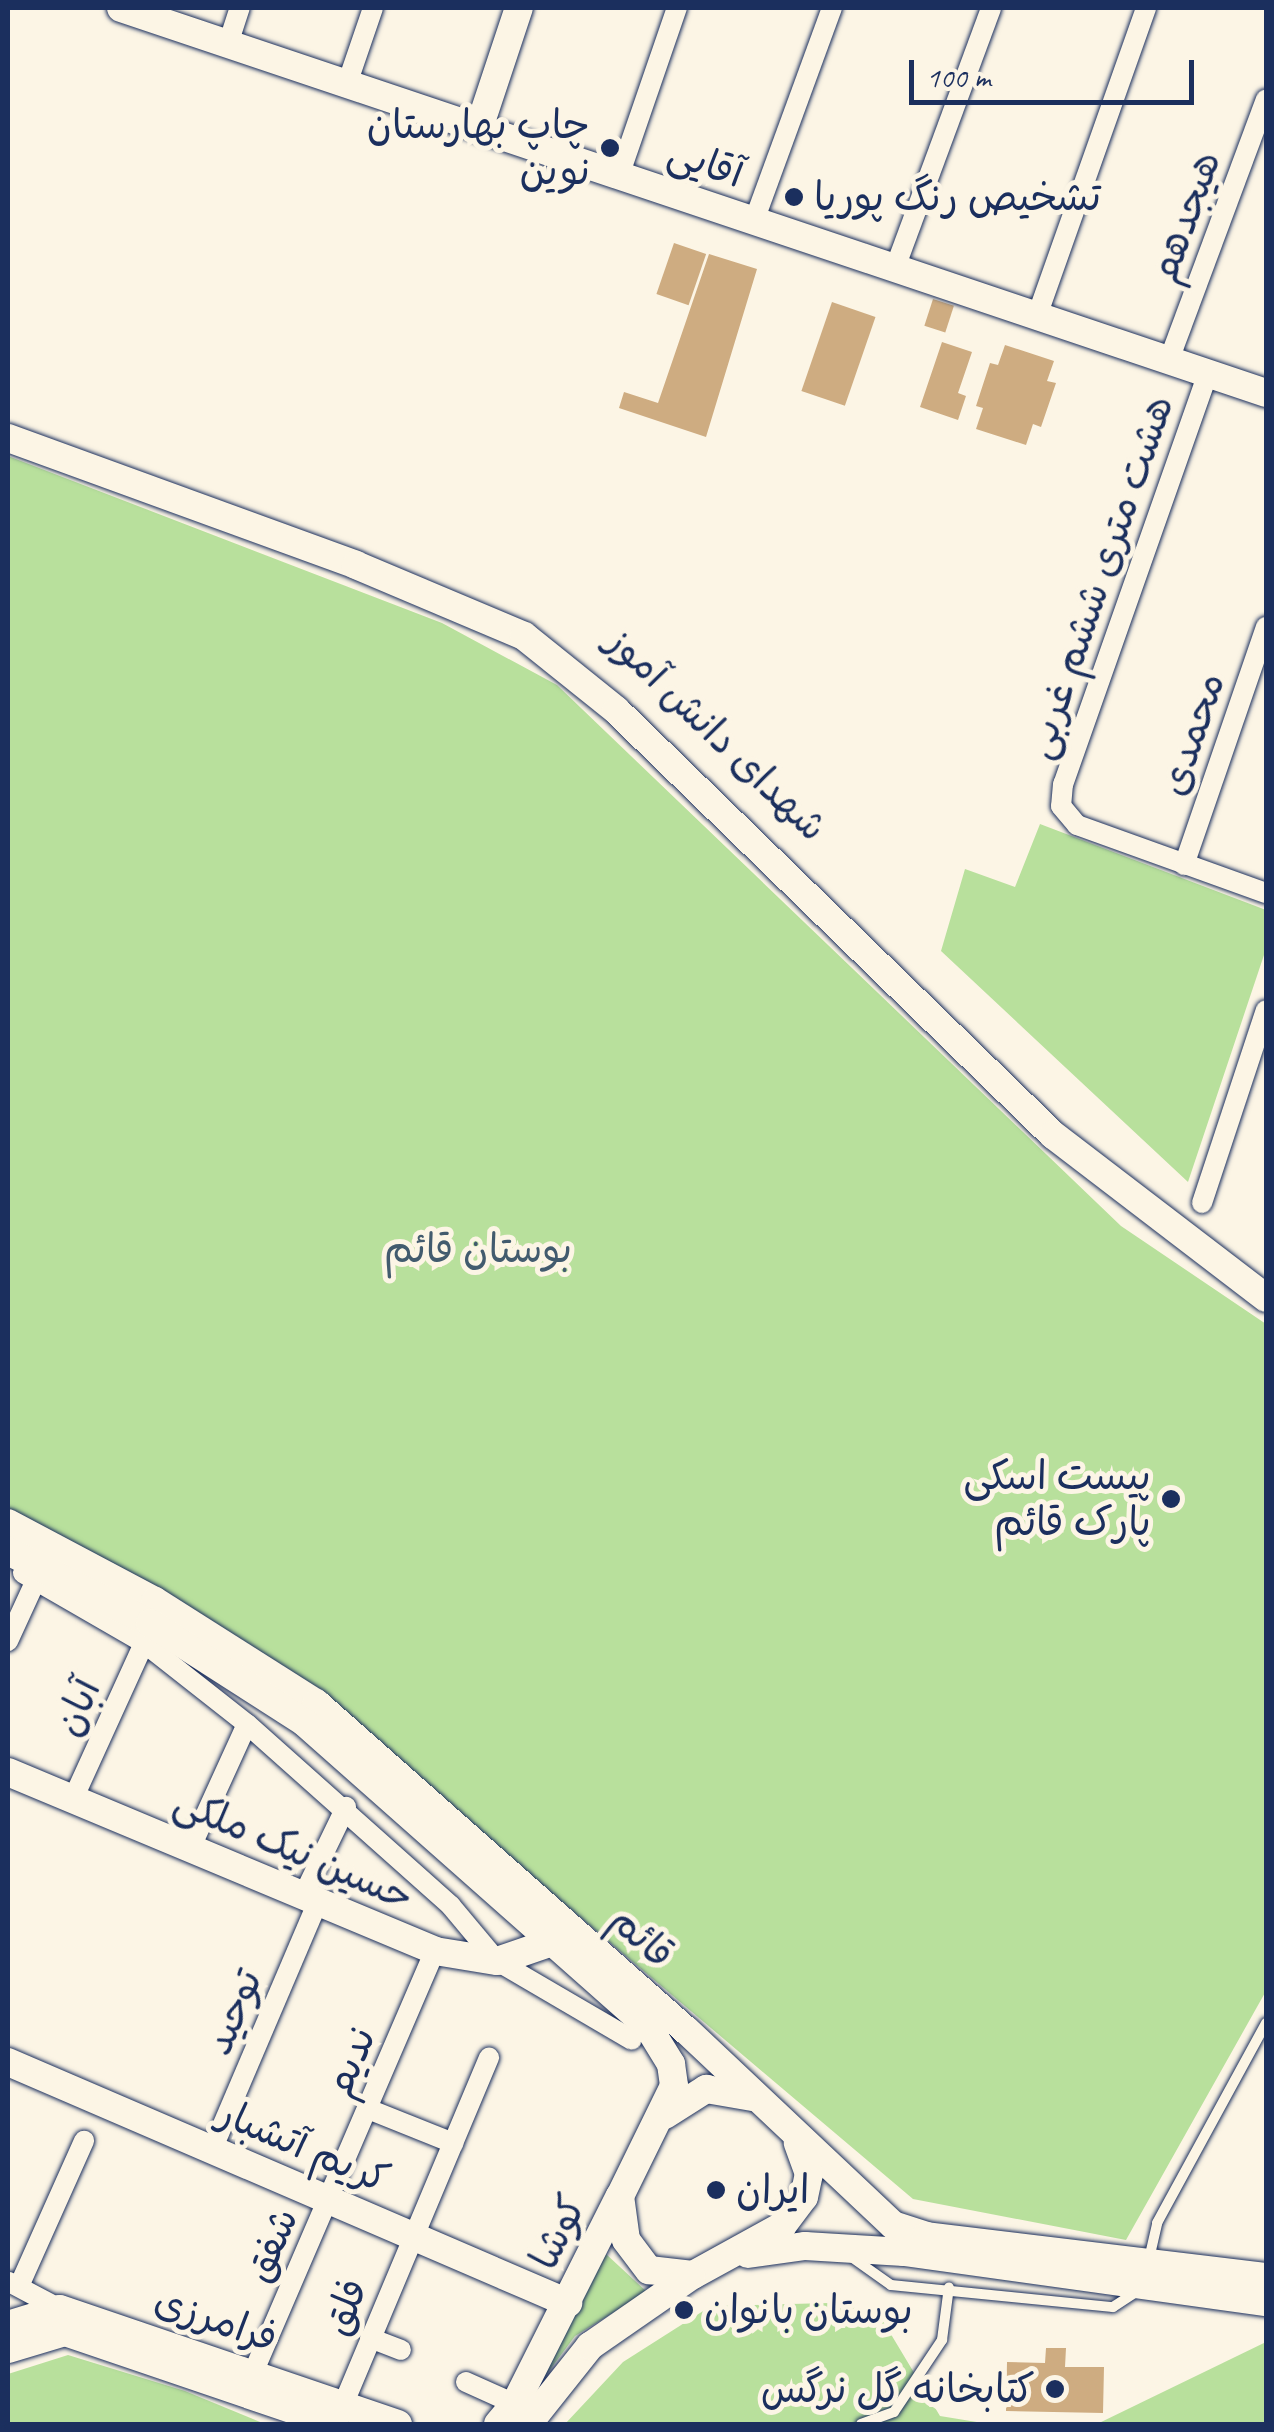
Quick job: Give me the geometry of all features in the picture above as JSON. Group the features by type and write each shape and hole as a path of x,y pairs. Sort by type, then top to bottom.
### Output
{"main road":[{"name":"آقایی","path":"120,8 1266,393"},
{"path":"478,128 519,8"},
{"name":"شهدای دانش آموز","path":"8,420 482,594 560,642 632,699 920,990 1075,1131 1266,1276"},
{"path":"8,438 356,564 524,636 616,710 1053,1136 1266,1298"},
{"name":"قائم","path":"8,1523 155,1601 316,1703 893,2225 926,2236 1148,2273 1266,2302"},
{"name":"قائم","path":"8,1552 150,1623 304,1722 631,2006 660,2044 674,2086 656,2122"},
{"name":"حسین نیک ملکی","path":"8,1772 435,1951 497,1961 554,1942"},
{"name":"کریم آتشبار","path":"8,2062 568,2303"},
{"path":"692,2275 669,2276 637,2258 621,2223 620,2196 656,2122 685,2096 706,2089 756,2098"},
{"path":"514,2418 590,2346 692,2275 732,2258 782,2226 804,2197 809,2174 796,2136"},
{"name":"کوشا","path":"514,2418 620,2196"},
{"name":"قائم","path":"732,2258 836,2246 1148,2273 1266,2277"},
{"path":"8,2325 60,2309"},
{"name":"فرامرزی","path":"60,2309 253,2373 339,2415"},
{"name":"فرامرزی","path":"8,2349 65,2332 339,2415 398,2424"}],"street":[{"path":"228,44 240,8"},
{"path":"347,84 373,8"},
{"path":"619,176 677,8"},
{"path":"754,221 832,8"},
{"path":"896,268 990,8"},
{"path":"1037,316 1146,8"},
{"name":"هیجدهم","path":"1169,360 1266,99"},
{"name":"هشت متری ششم غربی","path":"1184,864 1076,825 1061,806 1063,784 1208,373"},
{"name":"محمدی","path":"1184,864 1266,627"},
{"path":"1184,864 1266,893"},
{"path":"1202,1203 1266,1010"},
{"path":"8,1566 144,1643 346,1807 451,1906 497,1961 632,2040"},
{"path":"8,1640 36,1580"},
{"name":"آبان","path":"73,1799 144,1643"},
{"path":"190,1848 247,1724"},
{"name":"توحید","path":"212,2150 346,1807"},
{"name":"ندیم","path":"329,2200 435,1951"},
{"name":"فلق","path":"339,2415 490,2057"},
{"path":"368,2109 453,2143"},
{"path":"60,2309 14,2283 84,2141"},
{"name":"شفق","path":"253,2373 329,2200"},
{"path":"370,2338 400,2350"},
{"path":"466,2382 514,2418"}],"lane":[{"path":"836,2246 891,2285 949,2287 1113,2307 1148,2273 1158,2224 1266,2023"},
{"path":"861,2424 894,2412 942,2340 949,2287"}],"green space":[{"name":"بوستان قائم","path":"8,456 442,623 557,685 1121,1226 1266,1324 1266,1991 1126,2240 913,2199 295,1676 8,1514"},
{"path":"1040,824 1266,910 1266,949 1188,1182 941,951 965,869 1015,887"},
{"path":"606,2254 647,2292 575,2336 543,2379 539,2374"},
{"path":"829,2303 877,2311 940,2416 989,2424 565,2424 623,2362 711,2306"},
{"path":"1266,2342 1266,2424 1097,2424"},
{"path":"68,2355 185,2391 265,2424 8,2424 8,2374"}],"building":[{"path":"674,243 706,254 689,305 656,294"},
{"path":"709,254 757,269 706,437 619,408 624,392 658,403"},
{"path":"933,299 954,306 945,332 924,326"},
{"path":"832,302 875,317 845,406 801,391"},
{"path":"942,342 972,352 958,393 966,396 958,420 920,407"},
{"path":"1005,345 1054,361 1047,381 1056,383 1041,427 1033,424 1026,445 976,429 983,408 976,406 990,363 998,365"},
{"name":"کتابخانه گل نرگس","path":"1046,2348 1066,2348 1065,2367 1104,2367 1103,2413 1006,2411 1007,2362 1045,2363"}],"place":[{"name":"چاپ بهارستان نوين","path":"610,148"},
{"name":"تشخیص رنگ پوریا","path":"794,197"},
{"name":"پیست اسکی پارک قائم","path":"1171,1499"},
{"name":"ایران","path":"716,2190"},
{"name":"بوستان بانوان","path":"684,2310"},
{"name":"کتابخانه گل نرگس","path":"1055,2389"}]}
